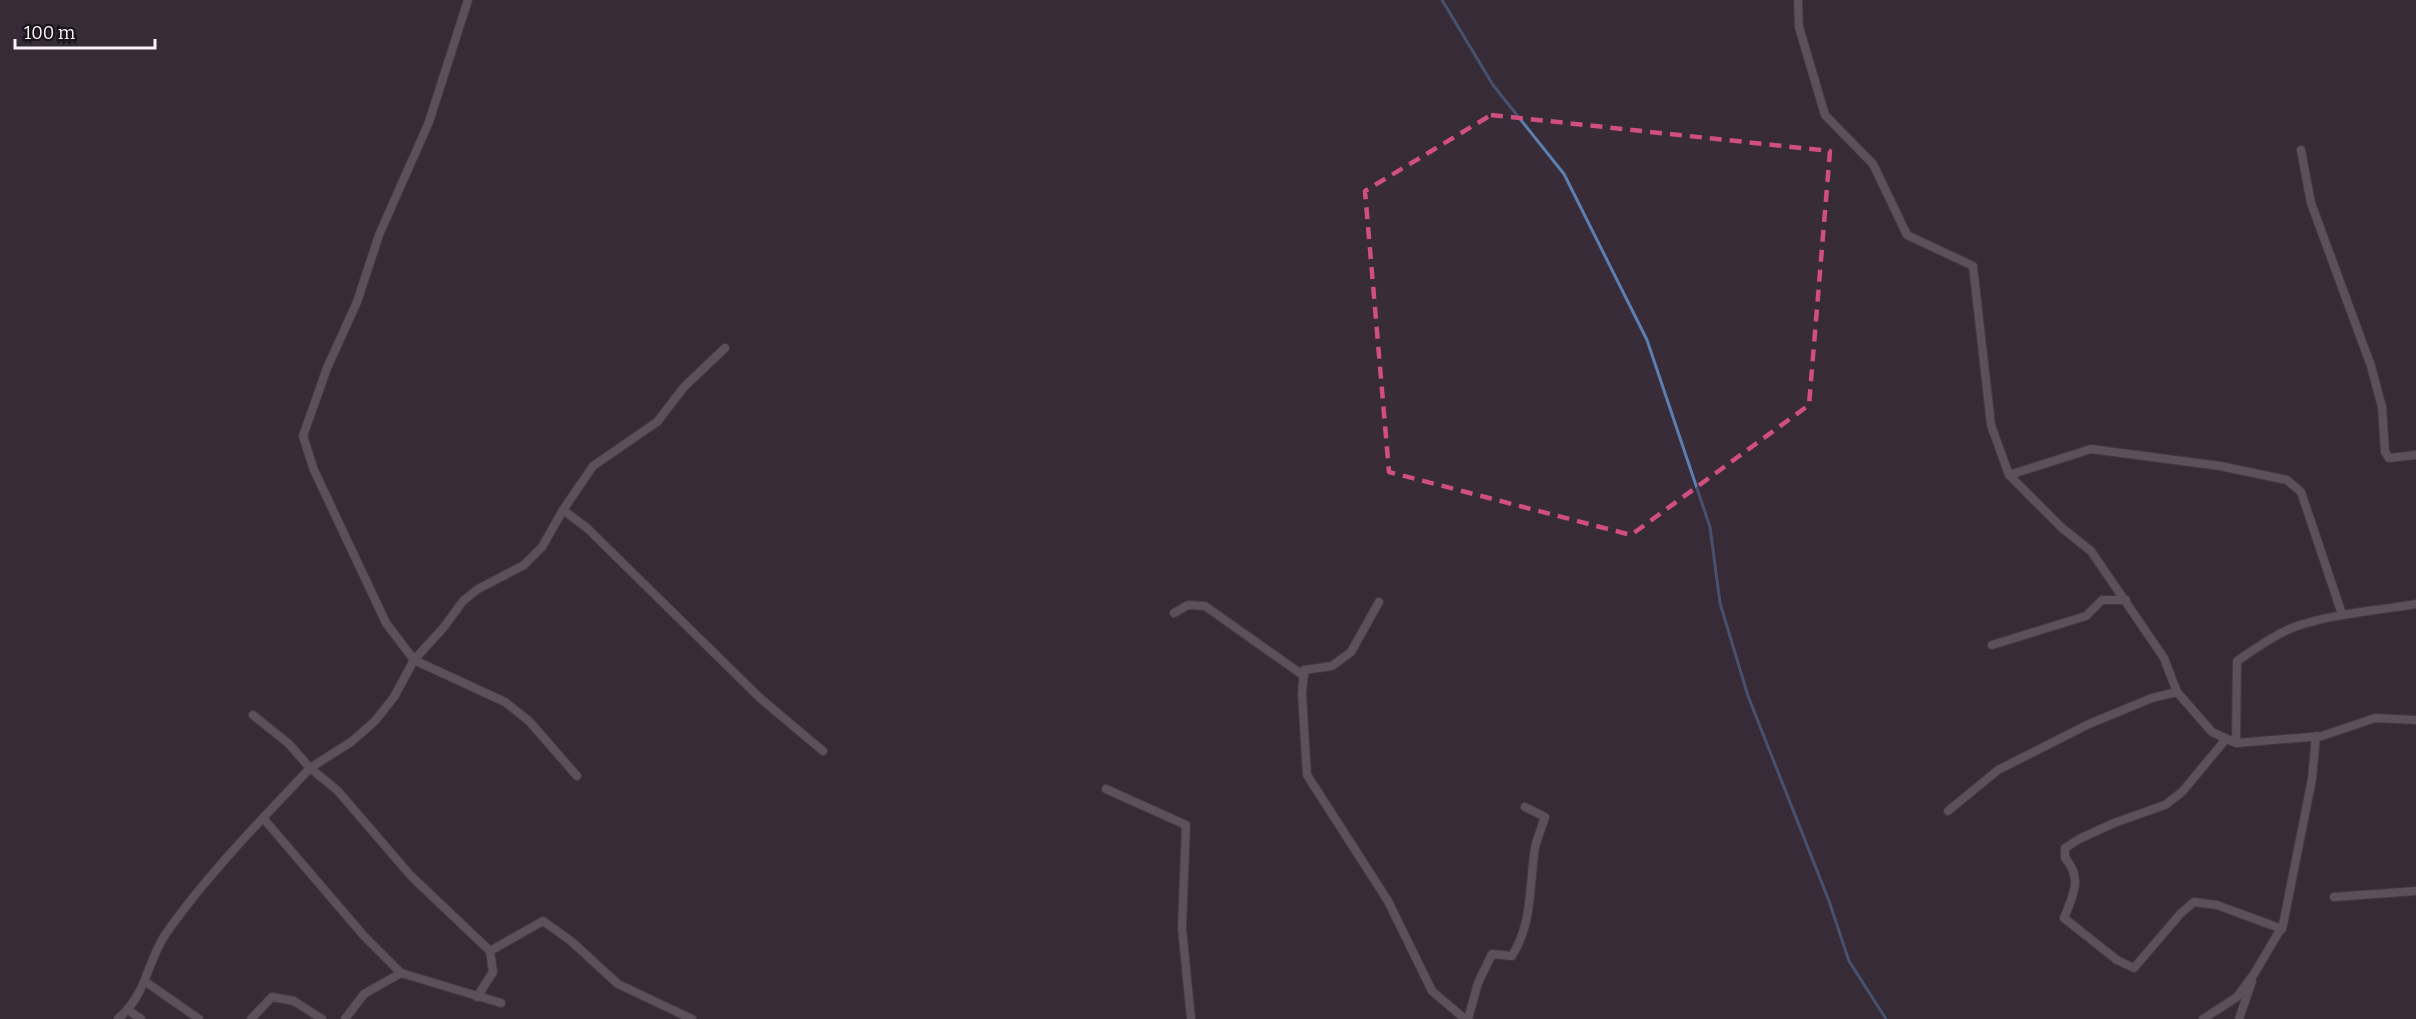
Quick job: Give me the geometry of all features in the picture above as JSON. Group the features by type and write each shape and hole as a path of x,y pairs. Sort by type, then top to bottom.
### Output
{"street":[{"path":"468,0 429,122 379,235 357,302 327,368 303,436 314,470 386,623 414,660 505,702 530,721 577,776"},
{"path":"1798,0 1799,27 1825,115 1873,164 1906,235 1973,266 1991,425 2009,475 2062,528 2091,550 2164,658 2177,692 2212,732 2236,743 2316,736 2375,718 2416,720"},
{"path":"2301,150 2311,202 2371,366 2382,407 2385,452 2389,458 2416,456"},
{"path":"118,1019 128,1010 146,982 164,938 220,863 310,768 351,742 375,722 394,697 414,660 444,627 463,601 478,589 524,565 542,547 563,510 593,466 657,422 684,387 725,348"},
{"path":"2009,475 2091,449 2220,466 2287,480 2301,492 2342,614"},
{"path":"563,510 587,528 760,698 823,751"},
{"path":"1992,645 2086,616 2102,600 2126,600"},
{"path":"1379,602 1351,651 1332,666 1304,670 1307,775 1388,901 1432,991 1466,1019 1491,954 1512,956 1522,939 1532,886 1535,848 1545,817 1525,807"},
{"path":"2236,743 2237,661 2295,627 2342,614 2373,612 2416,604"},
{"path":"1174,613 1188,606 1205,606 1304,676"},
{"path":"1948,811 1998,770 2089,724 2152,698 2177,692"},
{"path":"253,715 290,744 310,768 337,790 411,876 490,951 493,972 477,997"},
{"path":"2203,1019 2237,996 2254,974 2282,928 2312,779 2316,736"},
{"path":"2226,739 2182,792 2165,805 2114,823 2065,848 2065,858 2074,868 2076,882 2064,918 2116,960 2134,968 2181,913 2194,902 2217,905 2282,928"},
{"path":"1106,789 1186,825 1187,852 1182,928 1191,1019"},
{"path":"264,818 364,936 401,973 501,1003"},
{"path":"2334,897 2416,891"},
{"path":"490,951 543,921 571,941 618,984 692,1019"},
{"path":"345,1019 364,994 401,973"},
{"path":"2240,1019 2254,974"},
{"path":"146,982 198,1019"},
{"path":"251,1019 272,997 294,1001 322,1019"},
{"path":"128,1010 141,1019"}],"highlighted area":[{"path":"1491,115 1830,151 1809,405 1631,535 1389,472 1365,191"}],"waterway":[{"path":"1442,0 1493,85 1564,174 1647,340 1710,527 1720,603 1748,696 1829,901 1849,961 1886,1019"}]}
